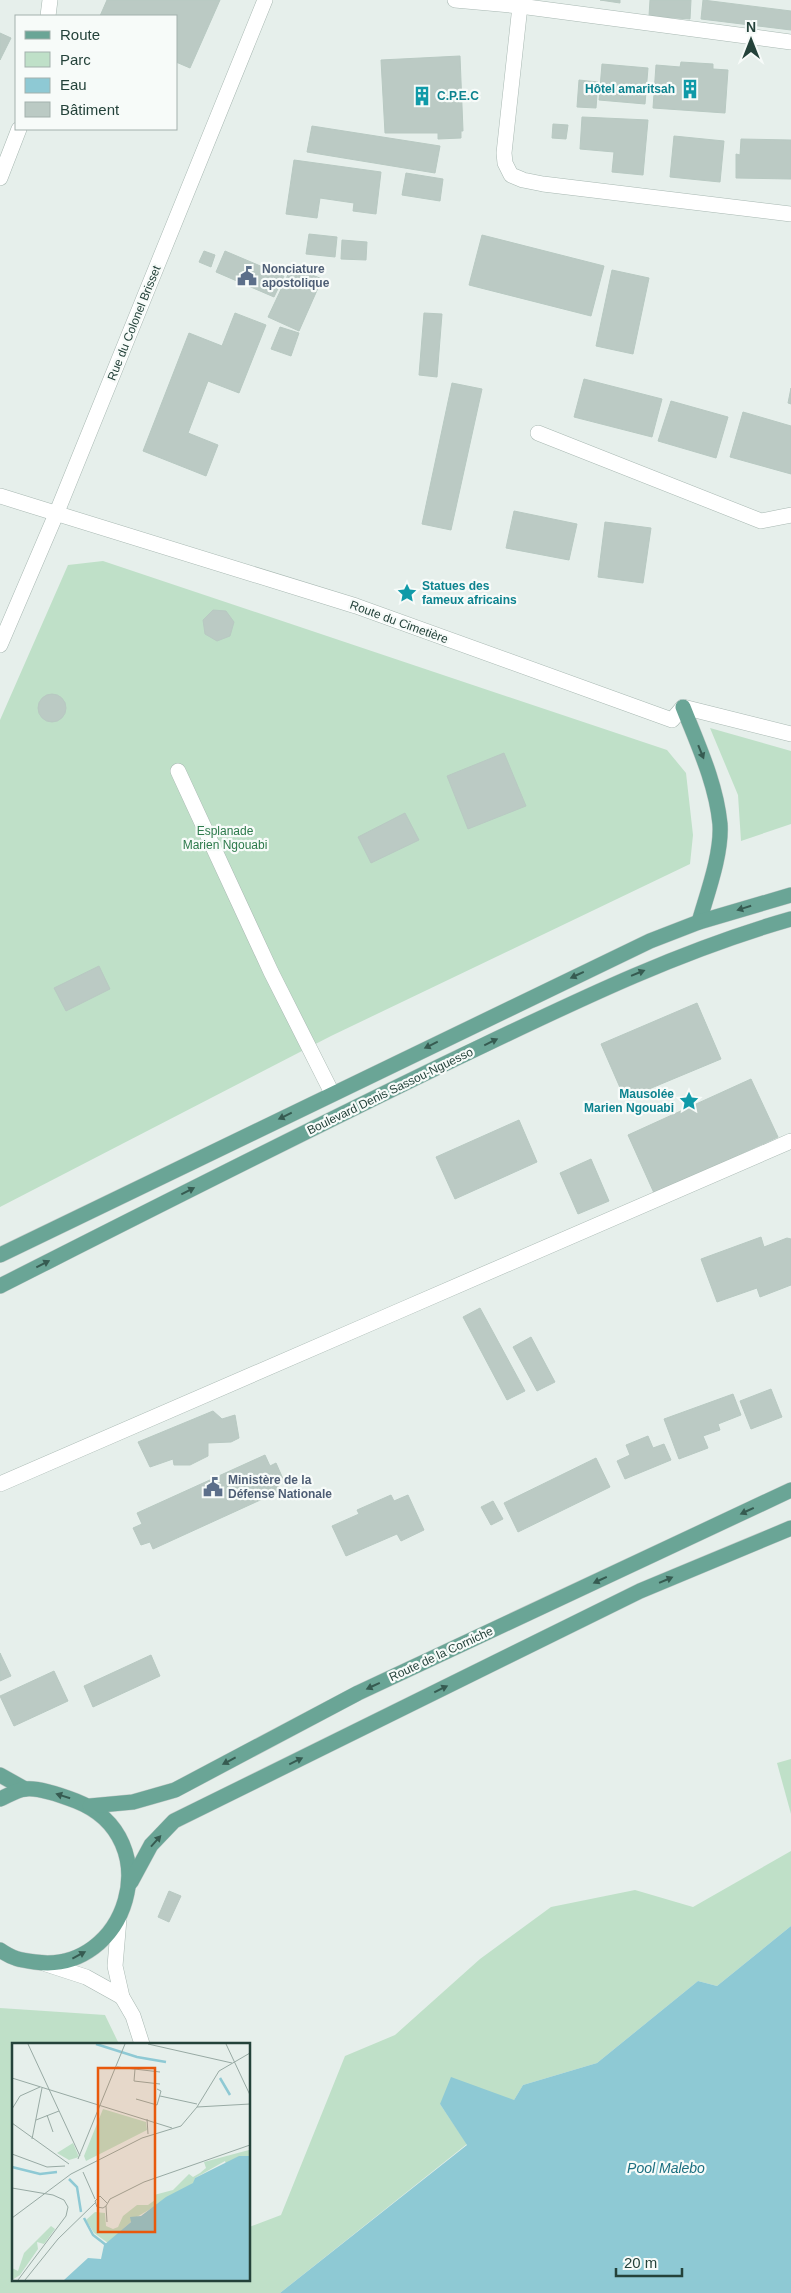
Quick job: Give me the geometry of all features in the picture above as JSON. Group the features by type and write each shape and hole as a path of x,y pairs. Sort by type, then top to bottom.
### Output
{"main road":[{"path":"683,707 708,769 720,826 715,870 698,922"},
{"name":"Boulevard Denis Sassou-Nguesso","path":"0,1255 650,940 698,922 791,895"},
{"name":"Boulevard Denis Sassou-Nguesso","path":"0,1286 342,1113 620,980 688,953 791,919"},
{"name":"Route de la Corniche","path":"90,1806 133,1802 175,1790 358,1693 791,1490"},
{"path":"4,1957 46,1964 75,1958 101,1942 120,1919 130,1882 151,1845 174,1822 640,1591 791,1528"},
{"path":"0,1775 25,1789 59,1794 90,1806 115,1830 127,1854 130,1882"},
{"path":"0,1800 25,1789"}],"street":[{"path":"48,15 50,0"},
{"name":"Rue du Colonel Brisset","path":"0,645 57,512 265,0"},
{"path":"455,0 520,6 791,42"},
{"path":"520,6 504,153 505,163 510,175 543,184 791,214"},
{"path":"0,178 18,130"},
{"path":"538,433 761,521 791,515"},
{"name":"Route du Cimetière","path":"1,497 57,512 356,606 672,720 683,707"},
{"path":"683,707 791,734"},
{"path":"178,770 271,972 332,1093"},
{"path":"0,1484 390,1316 510,1261 791,1141"},
{"path":"120,1919 115,1966 122,1997 133,2016 142,2043"},
{"path":"46,1964 86,1977 122,1997"}],"green space":[{"name":"Esplanade Marien Ngouabi","path":"103,561 667,750 686,773 693,835 690,864 331,1036 0,1207 0,720 68,565"},
{"path":"710,728 791,751 791,824 741,841 738,795"},
{"path":"791,1759 791,1814 777,1763"},
{"path":"791,1851 791,1926 717,1986 698,1981 597,2063 523,2085 514,2100 440,2104 467,2144 280,2293 0,2293 0,2008 105,2015 119,2043 12,2043 12,2280 250,2280 250,2227 281,2215 345,2056 395,2035 480,1959 551,1907 635,1890 693,1907"}],"water":[{"name":"Pool Malebo","path":"791,1926 791,2293 280,2293 467,2145 440,2104 451,2077 514,2100 523,2085 597,2063 698,1981 717,1986"}],"building":[{"path":"107,0 220,0 190,68 178,63 178,15 100,15"},
{"path":"600,0 620,0 620,3"},
{"path":"650,0 691,0 690,19 649,16"},
{"path":"703,0 791,11 791,30 701,19"},
{"path":"0,33 11,38 0,60"},
{"name":"C.P.E.C","path":"460,56 463,131 461,131 461,138 438,139 438,133 385,133 381,60"},
{"name":"Hôtel amaritsah","path":"681,62 713,64 713,69 728,70 725,113 653,108 656,65 680,67"},
{"path":"602,64 648,68 645,104 599,100"},
{"path":"579,80 598,82 596,108 577,107"},
{"path":"582,117 648,120 643,175 612,172 614,152 580,149"},
{"path":"553,124 568,125 566,139 552,138"},
{"path":"312,126 440,146 435,173 307,152"},
{"path":"674,136 724,141 720,182 670,177"},
{"path":"741,139 791,140 791,179 736,178 736,154 740,155"},
{"path":"294,160 381,172 376,214 353,211 354,203 320,198 317,218 286,214"},
{"path":"406,173 443,179 440,201 402,195"},
{"path":"309,234 337,237 335,257 306,254"},
{"path":"482,235 604,266 591,316 469,285"},
{"path":"342,240 367,242 366,260 341,259"},
{"path":"204,251 215,255 211,267 199,262"},
{"path":"225,251 284,276 274,297 216,272"},
{"path":"292,266 322,279 299,331 268,317"},
{"path":"612,270 649,278 633,354 596,346"},
{"path":"235,313 266,325 239,393 208,381 188,433 218,445 206,476 143,451 189,333 222,346"},
{"path":"424,313 442,314 437,377 419,375"},
{"path":"280,327 299,333 291,356 271,349"},
{"path":"584,379 662,399 652,437 574,417"},
{"path":"452,383 482,389 451,530 422,524"},
{"path":"791,388 791,404 788,403"},
{"path":"671,401 728,417 716,458 658,441"},
{"path":"743,412 791,426 791,474 730,457"},
{"path":"514,511 577,524 569,560 506,548"},
{"path":"605,522 651,528 643,583 598,577"},
{"path":"213,610 226,611 234,622 230,636 217,641 205,634 203,620"},
{"path":"52,694 62,698 66,708 62,718 52,722 42,718 38,708 42,698"},
{"path":"504,753 526,806 468,829 447,776"},
{"path":"405,813 419,840 371,863 358,837"},
{"path":"99,966 110,989 66,1011 54,988"},
{"path":"697,1003 721,1059 625,1099 601,1044"},
{"path":"751,1079 778,1137 654,1193 628,1135"},
{"path":"519,1120 537,1162 455,1199 436,1157"},
{"path":"591,1159 609,1201 578,1214 560,1173"},
{"path":"761,1237 764,1247 787,1238 791,1239 791,1285 760,1297 757,1288 717,1302 701,1259"},
{"path":"480,1308 525,1391 507,1400 463,1317"},
{"path":"531,1337 555,1382 537,1391 513,1347"},
{"path":"771,1389 782,1417 751,1429 740,1401"},
{"path":"733,1394 741,1415 718,1424 720,1430 703,1436 708,1448 679,1459 664,1419"},
{"path":"213,1411 222,1419 235,1415 239,1438 231,1442 208,1443 208,1456 190,1465 174,1465 173,1459 150,1467 138,1442"},
{"path":"648,1436 653,1448 664,1444 671,1460 625,1479 617,1461 630,1455 626,1445"},
{"path":"265,1455 270,1466 276,1463 284,1481 277,1484 280,1491 153,1549 150,1542 141,1545 133,1528 142,1524 137,1513"},
{"path":"596,1458 610,1487 518,1532 504,1503"},
{"path":"391,1495 394,1501 408,1495 424,1530 401,1541 397,1534 346,1556 332,1526 359,1514 357,1510"},
{"path":"493,1501 503,1519 491,1525 481,1507"},
{"path":"0,1653 11,1676 0,1681"},
{"path":"151,1655 160,1676 93,1707 84,1686"},
{"path":"54,1671 68,1701 14,1726 0,1696"},
{"path":"169,1891 181,1896 169,1922 158,1917"}],"place":[{"name":"Hôtel amaritsah","path":"690,89"},
{"name":"C.P.E.C","path":"422,96"},
{"name":"Nonciature apostolique","path":"247,276"},
{"name":"Statues des fameux africains","path":"407,593"},
{"name":"Mausolée Marien Ngouabi","path":"689,1101"},
{"name":"Ministère de la Défense Nationale","path":"213,1487"}]}
